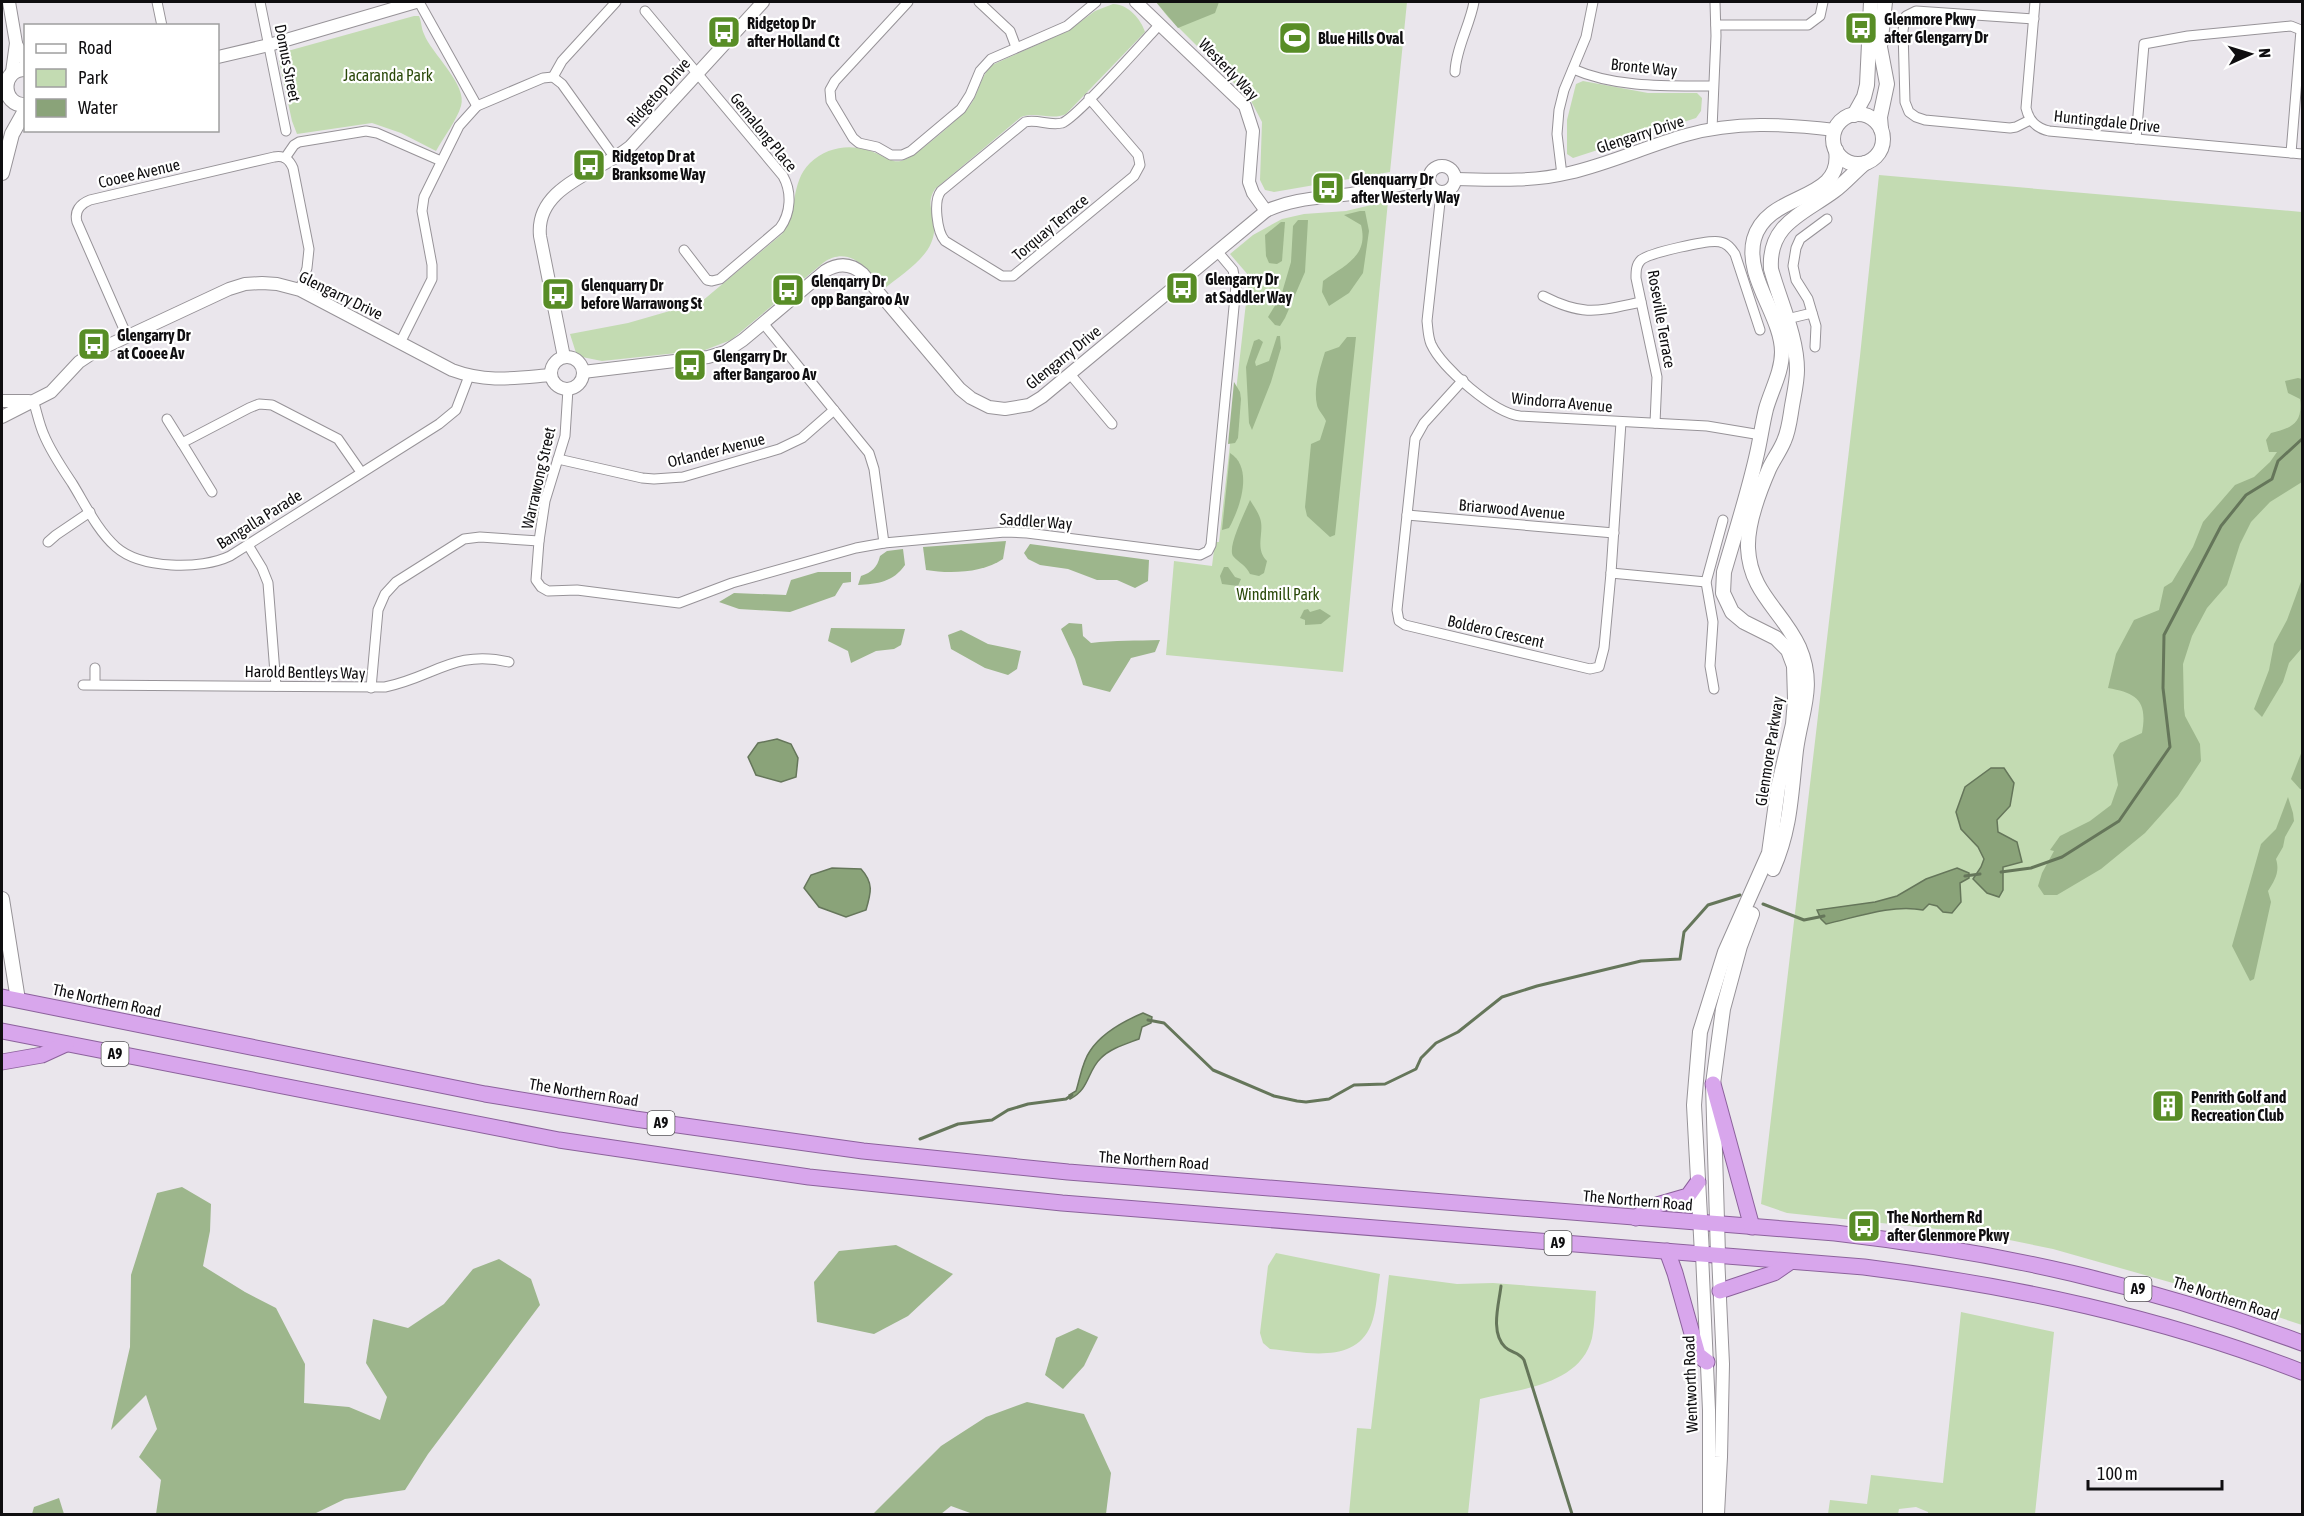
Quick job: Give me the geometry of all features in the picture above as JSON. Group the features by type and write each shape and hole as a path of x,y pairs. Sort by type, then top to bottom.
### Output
{"highway":[{"name":"The Northern Road","path":"2,996 485,1094 764,1138 964,1162 1896,1240 1980,1253 2058,1269 2201,1307 2302,1343"},
{"name":"A9","path":"2,1031 548,1138 757,1170 1052,1202 1718,1255 1911,1273 2061,1299 2190,1332 2302,1372"},
{"path":"2,1062 42,1055 66,1044"},
{"path":"1713,1084 1752,1227"},
{"path":"1636,1218 1650,1207 1688,1196 1698,1182"},
{"path":"1667,1251 1698,1355 1707,1362"},
{"path":"1720,1291 1774,1274 1790,1262"}],"main road":[{"path":"1854,115 1867,90 1871,2"},
{"path":"1881,129 1868,117 1854,115 1843,120 1833,136 1836,150 1845,160 1858,164 1871,161 1880,151 1882,138 1880,117 1887,84 1880,47 1885,2"},
{"path":"2,173 12,134 15,102 4,87 12,73"},
{"path":"2,148 15,102"},
{"name":"Glenmore Parkway","path":"1702,1254 1694,1105 1700,1032 1717,974 1778,856 1793,795 1797,748 1808,694 1806,669 1798,645 1760,590 1751,568 1748,540 1761,435 1782,355 1779,336 1754,266 1752,254 1760,225 1771,213 1823,187 1830,180 1837,167 1836,150"},
{"name":"Glenmore Parkway","path":"1760,887 1771,845 1778,788 1794,717 1793,660 1785,646 1776,638 1740,620 1729,608 1724,597 1723,577 1753,495 1786,436 1797,382 1795,352 1771,269 1772,249 1777,235 1789,221 1837,189 1864,163"},
{"path":"2,899 18,1000"},
{"name":"Glenmore Parkway","path":"1718,1255 1713,1084 1726,998 1748,914"}],"street":[{"path":"9,2 16,43 12,73"},
{"path":"157,2 162,24"},
{"name":"Domus Street","path":"260,2 286,131"},
{"path":"219,57 418,2 477,106"},
{"path":"553,77 562,61 616,2"},
{"name":"Ridgetop Drive","path":"564,357 540,236 540,216 547,203 557,192 615,158 635,141 763,2"},
{"path":"908,2 835,81 830,90 832,104 851,136 860,143 877,147 896,156 909,152 964,106 977,75 994,57 1067,27 1096,2"},
{"path":"979,2 1010,31 1016,47"},
{"name":"Westerly Way","path":"1136,2 1242,102 1253,130 1249,182 1253,193 1266,211"},
{"path":"1455,72 1474,2"},
{"path":"1562,175 1558,150 1558,118 1564,90 1586,38 1593,2"},
{"path":"1712,129 1715,2"},
{"path":"1716,25 1809,25 1820,16 1823,2"},
{"name":"Huntingdale Drive","path":"2035,2 2026,102 2030,120 2039,128 2049,131 2302,154"},
{"name":"Gemalong Place","path":"645,11 783,176 790,194 785,219 780,228 718,280 705,279 684,250"},
{"path":"2030,120 2010,128 1925,120 1912,114 1905,102 1903,23 1907,14 1916,11 2034,20"},
{"name":"Torquay Terrace","path":"1089,98 1136,152 1140,165 1134,176 1013,276 1000,275 945,241 940,234 935,206 941,191 1022,124 1033,120 1052,124 1072,117 1089,98 1160,24"},
{"path":"2136,139 2144,44 2192,36 2291,26 2301,30 2291,153"},
{"path":"16,43 24,58"},
{"name":"Bronte Way","path":"1573,69 1629,83 1713,86"},
{"path":"400,343 432,279 432,265 422,207 425,192 461,122 477,106 543,78 553,77 562,84 615,158"},
{"name":"Glengarry Drive","path":"1456,179 1513,180 1562,175 1683,136 1712,129 1766,124 1810,126 1835,130"},
{"path":"300,290 307,268 309,249 293,168 285,158 294,145 299,142 366,131 388,136 441,161"},
{"name":"Cooee Avenue","path":"127,336 78,225 76,215 80,206 90,200 274,157 285,158"},
{"path":"1442,166 1450,168 1456,179 1449,191 1441,193 1434,190 1429,181 1431,172 1442,166"},
{"name":"Glengarry Drive","path":"583,372 714,356 736,346 828,270 838,265 848,265 863,274 960,389 981,404 1005,409 1029,405 1042,398 1216,250 1266,211 1294,201 1354,194 1401,184 1429,181"},
{"name":"Windorra Avenue","path":"1441,193 1428,330 1431,344 1439,356 1463,380 1491,404 1510,414 1715,427 1761,435"},
{"path":"1815,347 1817,330 1807,295 1796,280 1793,266 1800,239 1827,219"},
{"name":"Roseville Terrace","path":"1655,423 1657,377 1636,272 1638,263 1644,258 1719,241 1726,244 1734,252 1760,330"},
{"name":"Saddler Way","path":"561,591 597,592 679,603 732,583 856,548 884,543 1012,531 1197,555 1208,551 1212,540 1236,286 1233,270 1216,250"},
{"name":"Glengarry Drive","path":"2,417 58,387 87,357 214,295 245,284 277,284 300,290 452,370 469,376 503,379 551,375"},
{"path":"1543,296 1565,307 1586,311 1641,302"},
{"path":"1787,319 1812,313"},
{"path":"763,323 869,453 874,469 884,543"},
{"path":"564,357 576,360 583,372 579,383 568,389 555,384 551,375 554,364 564,357"},
{"path":"1070,374 1112,424"},
{"name":"Bangalla Parade","path":"32,401 44,437 90,513 117,548 133,557 147,561 191,565 212,563 230,556 450,416 456,410 469,376"},
{"name":"Boldero Crescent","path":"1463,380 1419,431 1413,452 1397,610 1399,621 1405,625 1594,669 1600,663 1604,648 1621,422"},
{"name":"Warrawong Street","path":"561,591 546,591 537,583 539,542 545,501 565,432 568,389"},
{"path":"2,400 32,401"},
{"path":"182,443 249,408 259,404 272,405 338,439 361,472"},
{"name":"Orlander Avenue","path":"558,459 642,478 683,477 792,444 834,410"},
{"path":"167,419 212,492"},
{"path":"48,542 59,532 90,513"},
{"name":"Briarwood Avenue","path":"1407,515 1614,533"},
{"path":"1714,689 1710,666 1713,625 1706,582 1723,520"},
{"path":"371,688 378,610 385,594 396,582 464,539 480,537 539,542"},
{"path":"248,545 268,583 276,686"},
{"path":"1611,573 1706,582"},
{"name":"Harold Bentleys Way","path":"83,685 371,688 400,684 447,664 468,659 485,657 509,662"},
{"path":"95,668 95,684"},
{"name":"Wentworth Road","path":"1702,1254 1707,1362 1709,1515"},
{"name":"Wentworth Road","path":"1718,1255 1723,1394 1718,1515"}],"green space":[{"path":"1156,2 1407,2 1390,172 1274,192 1265,190 1260,180 1262,122 1250,99 1168,17"},
{"path":"1113,4 1129,9 1145,32 1066,114 1055,117 1027,115 1021,117 935,189 930,203 934,235 930,245 918,262 884,289 865,267 842,256 823,263 731,340 705,350 602,361 577,356 570,334 628,323 701,302 782,234 790,217 799,179 817,157 834,149 851,147 869,150 894,161 910,157 939,135 967,109 984,75 992,65 1068,31 1095,11"},
{"name":"Jacaranda Park","path":"419,16 428,42 454,79 462,98 456,117 436,151 401,133 372,123 297,134 279,61 284,52"},
{"path":"1583,81 1648,93 1697,93 1702,98 1701,111 1696,118 1573,158 1567,154 1567,120 1576,84"},
{"path":"1879,175 2302,212 2302,1325 2194,1289 2053,1249 1975,1233 1787,1213 1761,1204"},
{"name":"Windmill Park","path":"1388,201 1343,672 1166,655 1174,561 1212,566 1215,542 1219,542 1249,276 1230,254 1253,235 1282,219 1304,214 1346,211"},
{"path":"1276,1253 1380,1274 1373,1319 1363,1338 1353,1346 1341,1351 1327,1353 1270,1349 1263,1343 1260,1333 1268,1266"},
{"path":"1389,1275 1457,1284 1493,1283 1596,1291 1592,1338 1585,1354 1575,1366 1546,1383 1480,1399 1468,1514 1349,1514 1357,1428 1371,1429"},
{"path":"1961,1312 2054,1332 2035,1514 1928,1514 1916,1507 1899,1509 1898,1514 1828,1514 1830,1500 1867,1504 1871,1475 1943,1483"}],"shaded area":[{"path":"1156,2 1219,2 1215,13 1178,28"},
{"path":"1365,211 1369,231 1363,273 1349,293 1329,306 1322,292 1323,281 1353,259 1362,245 1361,225 1344,215"},
{"path":"1298,220 1308,220 1305,272 1280,326 1275,325 1268,317 1281,296 1291,262 1293,226"},
{"path":"1281,222 1285,222 1282,261 1277,264 1269,263 1266,256 1265,235"},
{"path":"1277,336 1280,336 1281,348 1271,382 1252,430 1249,423 1246,367 1254,341 1259,339 1263,342 1255,362 1256,366 1269,361"},
{"path":"1347,337 1356,337 1335,535 1330,537 1307,516 1305,507 1311,444 1320,440 1326,421 1316,399 1319,372 1325,352 1339,347"},
{"path":"2302,379 2302,482 2270,502 2251,522 2240,544 2227,585 2207,608 2192,636 2183,664 2185,716 2200,744 2201,761 2178,796 2145,833 2101,869 2057,895 2044,895 2038,886 2054,851 2050,850 2060,836 2090,821 2111,805 2118,785 2113,755 2120,743 2142,733 2143,713 2138,700 2126,692 2108,688 2116,654 2134,620 2159,610 2164,587 2172,582 2193,547 2203,522 2235,485 2254,477 2277,452 2269,452 2266,440 2271,433 2285,429 2298,419 2300,399 2288,393 2285,381"},
{"path":"1234,382 1241,399 1238,438 1235,443 1228,444"},
{"path":"1230,453 1242,468 1243,489 1229,528 1222,530"},
{"path":"1250,500 1260,518 1260,545 1267,561 1264,573 1259,576 1250,574 1233,556 1232,551 1241,520"},
{"path":"1006,541 1003,559 995,564 976,570 956,572 926,570 923,547"},
{"path":"1030,544 1149,560 1148,581 1135,588 1117,580 1097,580 1068,569 1040,565 1028,559 1024,553"},
{"path":"903,549 905,565 890,579 858,585 861,576 874,569 880,556 887,551"},
{"path":"1224,567 1228,567 1235,577 1241,579 1238,586 1222,584 1220,576"},
{"path":"818,572 851,572 851,582 843,583 835,596 790,612 739,609 719,602 734,593 786,595 791,580"},
{"path":"2302,579 2302,648 2289,663 2283,682 2262,717 2254,709 2269,670 2274,644 2287,620"},
{"path":"1308,609 1310,612 1320,609 1331,616 1321,624 1305,625 1305,620 1300,618 1304,610"},
{"path":"1069,623 1082,624 1083,636 1091,643 1160,640 1155,652 1131,658 1110,692 1083,685 1075,659 1061,629"},
{"path":"831,628 905,629 901,645 894,649 876,651 851,663 848,651 828,641"},
{"path":"961,630 988,644 1021,651 1017,669 1008,675 985,668 951,649 948,635"},
{"path":"2302,751 2302,789 2300,789 2291,779"},
{"path":"2288,797 2294,821 2276,859 2276,876 2268,891 2271,902 2254,979 2250,981 2232,946 2261,844 2276,829"},
{"path":"182,1187 211,1204 210,1231 203,1266 276,1308 305,1364 304,1403 349,1407 380,1420 387,1397 366,1363 373,1319 408,1328 444,1304 473,1269 499,1259 531,1279 540,1305 428,1454 405,1490 345,1499 314,1514 156,1514 161,1480 139,1457 157,1429 146,1395 111,1430 130,1347 131,1275 157,1193"},
{"path":"896,1245 953,1274 908,1316 874,1334 817,1322 814,1282 839,1251"},
{"path":"1078,1328 1098,1337 1084,1366 1063,1389 1045,1375 1056,1338"},
{"path":"1027,1402 1084,1414 1111,1473 1106,1514 973,1514 951,1506 941,1514 873,1514 941,1446 986,1417"},
{"path":"59,1498 64,1514 32,1514 34,1507"}],"water":[{"path":"777,739 791,744 798,758 796,777 781,782 756,775 748,757 758,743"},
{"path":"1991,768 2004,768 2014,783 2010,806 1997,820 1998,832 2017,842 2022,862 2003,867 2003,890 1999,897 1987,893 1973,879 1984,859 1978,847 1961,829 1956,812 1965,787"},
{"path":"832,868 861,869 870,884 866,910 846,917 819,907 804,888 811,875"},
{"path":"1957,868 1969,873 1969,878 1960,883 1961,902 1952,913 1943,912 1937,906 1929,904 1923,910 1887,910 1826,924 1817,910 1875,902 1897,896 1926,879"},
{"path":"1143,1013 1152,1017 1151,1023 1142,1027 1139,1039 1105,1055 1096,1063 1085,1085 1070,1099 1069,1095 1076,1091 1085,1060 1100,1039"}],"waterway":[{"path":"2001,872 2031,868 2062,857 2119,821 2170,747 2163,688 2164,635 2221,526 2246,495 2272,479 2278,461 2302,439"},
{"path":"1965,876 1980,874"},
{"path":"1148,1020 1164,1023 1213,1070 1274,1096 1306,1102 1329,1099 1354,1085 1385,1084 1416,1069 1421,1058 1436,1043 1458,1032 1502,997 1537,986 1641,961 1680,959 1684,932 1708,905 1740,895"},
{"path":"1763,904 1804,920 1824,916"},
{"path":"920,1139 958,1124 992,1120 1008,1110 1028,1104 1066,1099 1072,1095"},
{"path":"1501,1286 1497,1318 1500,1341 1524,1360 1572,1514"}],"place":[{"name":"Glenmore Pkwy after Glengarry Dr","path":"1861,28"},
{"name":"Ridgetop Dr after Holland Ct","path":"724,32"},
{"name":"Blue Hills Oval","path":"1295,38"},
{"name":"Ridgetop Dr at Branksome Way","path":"589,165"},
{"name":"Glenquarry Dr after Westerly Way","path":"1328,188"},
{"name":"Glengarry Dr at Saddler Way","path":"1182,288"},
{"name":"Glenqarry Dr opp Bangaroo Av","path":"788,290"},
{"name":"Glenquarry Dr before Warrawong St","path":"558,294"},
{"name":"Glengarry Dr at Cooee Av","path":"94,344"},
{"name":"Glengarry Dr after Bangaroo Av","path":"690,365"},
{"name":"Penrith Golf and Recreation Club","path":"2168,1106"},
{"name":"The Northern Rd after Glenmore Pkwy","path":"1864,1226"}]}
